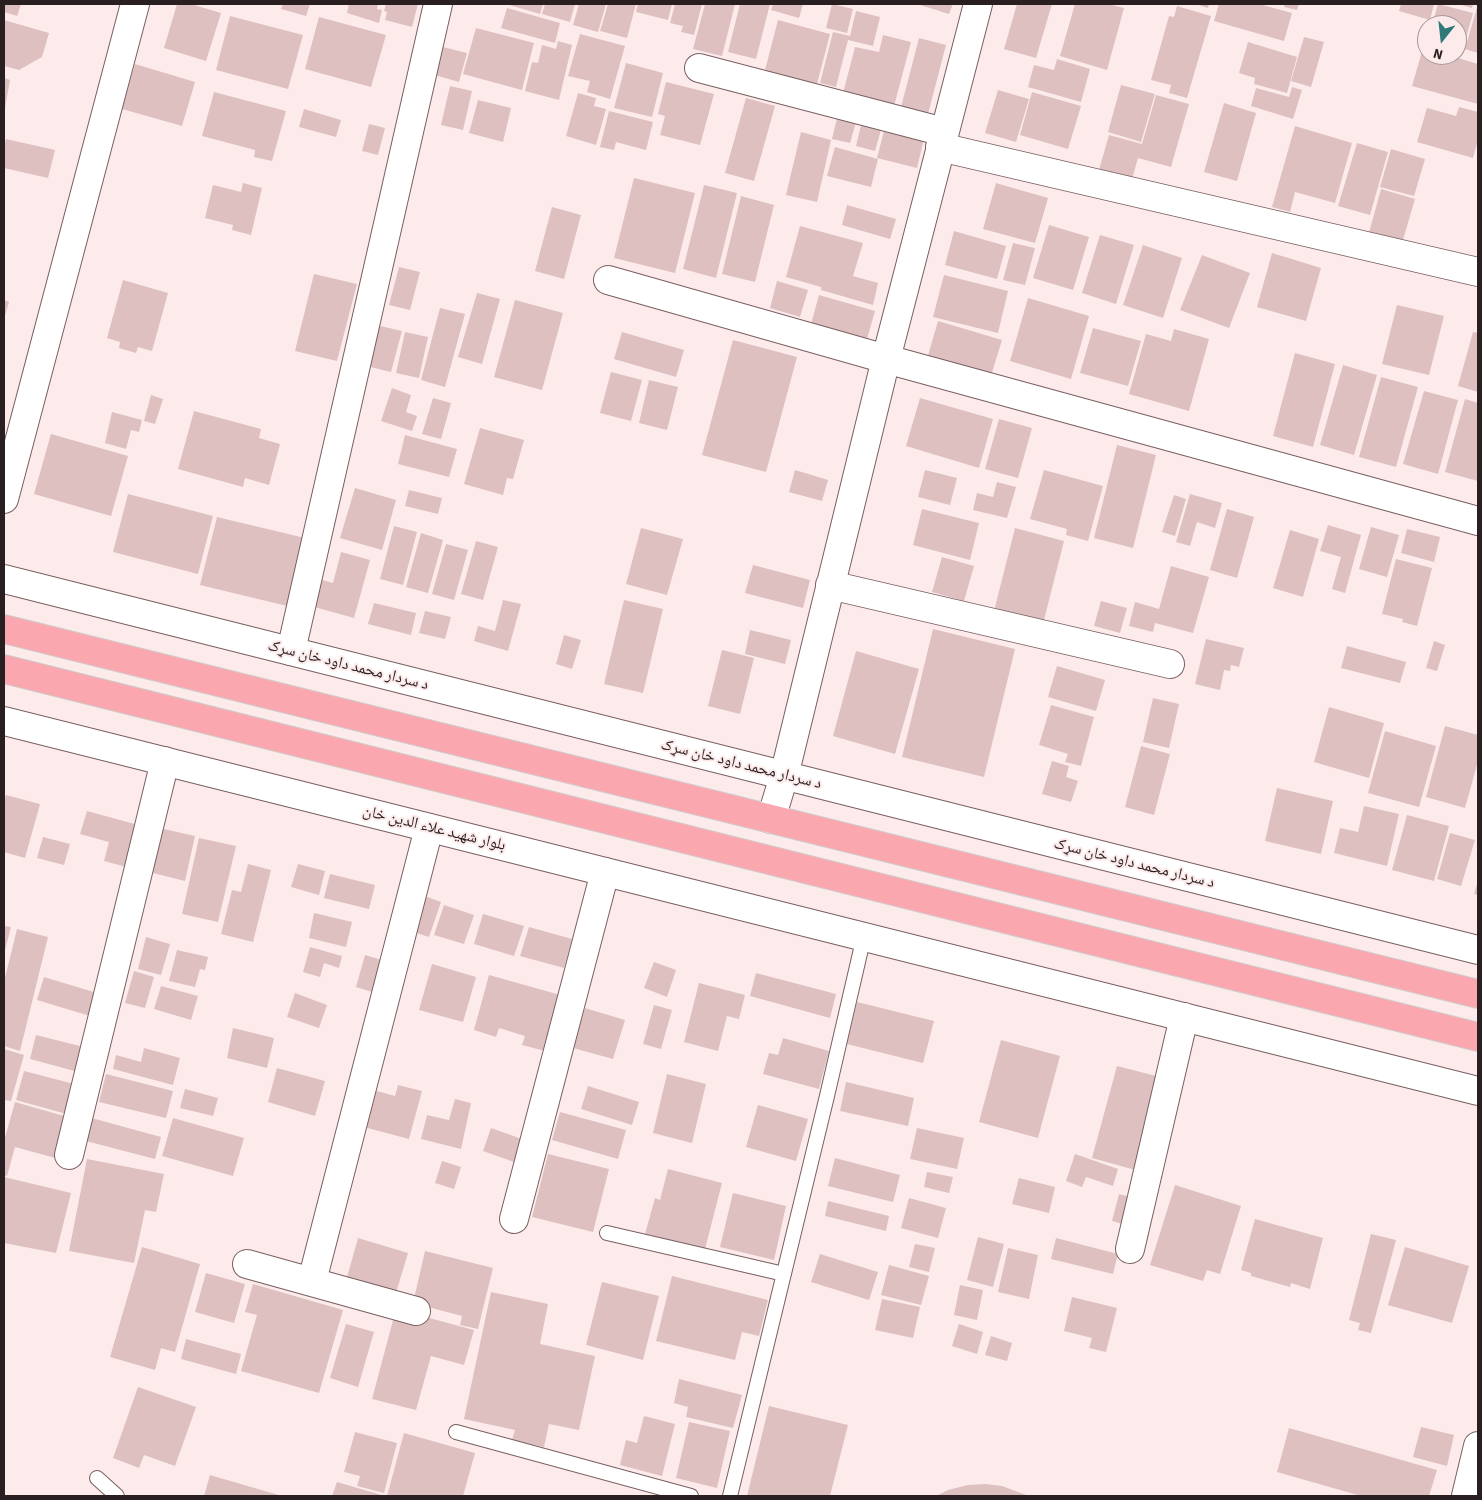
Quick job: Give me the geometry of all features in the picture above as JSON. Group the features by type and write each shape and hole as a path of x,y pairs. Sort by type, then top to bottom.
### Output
{"highway":[{"path":"4,630 1478,994"},
{"path":"4,669 1478,1037"}],"street":[{"path":"4,499 135,4"},
{"path":"291,651 438,4"},
{"path":"771,820 784,776 886,359 978,4"},
{"path":"699,68 942,140 1478,272"},
{"path":"608,280 886,359 1478,521"},
{"name":"د سردار محمد داود خان سړک","path":"4,579 1478,950"},
{"path":"830,585 1170,664"},
{"name":"بلوار شهید علاء الدین خان","path":"4,721 864,936"},
{"path":"70,1155 165,761"},
{"path":"312,1281 429,828"},
{"path":"514,1219 605,872"},
{"path":"864,936 1478,1091"},
{"path":"1130,1249 1184,1017"},
{"path":"247,1264 416,1311"},
{"path":"1466,1496 1478,1446"}],"lane":[{"path":"730,1496 864,936"},
{"path":"607,1233 784,1274"},
{"path":"456,1432 691,1496"},
{"path":"97,1478 117,1496"}],"building":[{"path":"4,4 21,4 17,16 4,12"},
{"path":"177,4 191,4 221,13 206,61 164,48"},
{"path":"283,4 310,4 306,16 281,9"},
{"path":"349,4 378,4 377,9 382,10 379,23 347,13"},
{"path":"386,4 418,4 412,27 385,20 387,12 384,11"},
{"path":"506,4 543,4 540,14"},
{"path":"545,4 575,4 570,22 542,14"},
{"path":"579,4 606,4 598,32 573,25"},
{"path":"608,4 636,4 627,38 600,31"},
{"path":"638,4 672,4 668,20 636,12"},
{"path":"675,4 702,4 694,35 681,32 683,26 670,23"},
{"path":"705,4 735,4 722,56 693,49"},
{"path":"740,4 770,4 756,59 728,52"},
{"path":"773,4 803,4 799,18 771,10"},
{"path":"832,4 853,9 847,33 826,28"},
{"path":"917,4 953,4 949,14"},
{"path":"1017,4 1052,4 1036,58 1004,49"},
{"path":"1075,4 1108,4 1124,8 1107,70 1060,56"},
{"path":"1195,4 1209,4 1208,8"},
{"path":"1219,4 1259,4 1292,13 1284,41 1214,21"},
{"path":"1285,4 1299,4 1297,10 1284,7"},
{"path":"1401,4 1434,4 1431,15 1417,16 1399,11"},
{"path":"1438,4 1473,13 1467,34 1467,15 1435,15"},
{"path":"1458,4 1473,4 1472,8"},
{"path":"1478,4 1478,53 1467,50 1467,42"},
{"path":"1177,6 1211,16 1187,98 1169,93 1171,85 1151,80 1169,16 1174,17"},
{"path":"507,8 560,23 555,43 501,28"},
{"path":"856,11 880,17 873,46 848,40 836,87 820,83 833,32 850,36"},
{"path":"230,16 303,35 288,89 216,70"},
{"path":"319,17 386,35 371,87 305,69"},
{"path":"4,20 49,33 42,57 19,70 4,66"},
{"path":"778,20 830,34 817,84 790,77 788,84 763,78"},
{"path":"476,28 534,43 522,90 463,74"},
{"path":"580,34 625,46 610,99 587,92 590,81 568,76"},
{"path":"883,35 911,42 893,110 842,97 855,47 879,52"},
{"path":"1304,37 1324,42 1311,87 1291,81"},
{"path":"919,38 946,45 927,118 900,111"},
{"path":"558,41 572,45 559,100 525,91 532,62 538,63 542,45 556,49"},
{"path":"1248,42 1297,57 1287,93 1254,84 1255,78 1239,73"},
{"path":"439,46 467,53 459,82 431,74"},
{"path":"1057,59 1090,69 1081,102 1028,87 1034,65 1054,70"},
{"path":"1467,61 1478,64 1478,104 1412,86 1418,65 1467,65"},
{"path":"626,63 663,73 652,117 614,108"},
{"path":"135,64 195,82 182,126 122,109"},
{"path":"4,78 10,80 5,108 4,108"},
{"path":"666,82 714,94 700,145 660,135 665,116 658,114"},
{"path":"1121,85 1155,94 1141,142 1108,132"},
{"path":"450,86 472,91 463,130 441,125"},
{"path":"1292,87 1302,90 1293,119 1251,106 1256,88 1289,97"},
{"path":"998,90 1029,99 1016,142 985,133"},
{"path":"214,92 286,111 272,161 254,157 255,150 202,136"},
{"path":"1032,92 1081,106 1068,149 1020,135"},
{"path":"578,93 596,98 594,106 606,109 596,145 566,136"},
{"path":"1156,95 1189,104 1171,167 1138,158"},
{"path":"746,98 775,106 754,181 725,173"},
{"path":"478,100 511,108 503,142 469,133"},
{"path":"1224,103 1256,113 1237,181 1204,172"},
{"path":"1459,107 1478,112 1478,140 1473,158 1417,142 1427,108 1456,116"},
{"path":"304,109 341,120 336,137 299,127"},
{"path":"839,110 858,115 850,143 832,139"},
{"path":"609,111 653,122 646,150 616,142 614,150 600,147"},
{"path":"862,121 882,126 875,151 856,146"},
{"path":"886,123 925,134 917,168 877,158"},
{"path":"369,124 385,128 378,155 362,151"},
{"path":"1295,126 1352,143 1335,203 1295,192 1290,212 1272,207"},
{"path":"801,132 831,140 817,202 786,195"},
{"path":"1109,135 1142,144 1132,179 1099,170"},
{"path":"6,139 55,150 48,178 4,168"},
{"path":"1357,143 1388,152 1370,215 1338,206"},
{"path":"835,147 878,159 871,187 827,176"},
{"path":"1391,149 1425,159 1414,196 1380,187"},
{"path":"634,178 695,193 675,273 614,258"},
{"path":"243,183 262,188 251,235 232,230 233,225 205,218 213,185 241,192"},
{"path":"996,183 1048,198 1035,243 983,229"},
{"path":"704,185 737,193 716,278 683,269"},
{"path":"1381,189 1415,199 1400,250 1367,240"},
{"path":"741,196 774,205 755,282 722,274"},
{"path":"847,205 896,219 890,239 842,225"},
{"path":"552,207 581,215 564,279 535,271"},
{"path":"1049,225 1089,237 1073,290 1033,278"},
{"path":"800,226 863,243 853,276 878,283 873,305 821,290 821,287 786,277"},
{"path":"954,231 1006,246 997,279 945,265"},
{"path":"1100,235 1134,245 1116,304 1082,293"},
{"path":"1013,243 1035,248 1025,285 1003,280"},
{"path":"1143,245 1182,258 1163,318 1123,305"},
{"path":"1272,253 1321,268 1306,321 1257,307"},
{"path":"1202,255 1250,273 1229,328 1180,310"},
{"path":"399,267 420,272 410,310 389,305"},
{"path":"314,274 357,284 337,361 295,351"},
{"path":"944,275 1008,291 998,333 933,317"},
{"path":"123,280 168,293 152,351 138,347 136,353 119,348 120,342 107,338"},
{"path":"777,281 808,290 800,317 770,308"},
{"path":"477,293 500,299 482,364 458,357"},
{"path":"819,295 875,311 867,339 811,324"},
{"path":"1028,298 1089,316 1071,379 1010,361"},
{"path":"4,300 9,302 4,319"},
{"path":"515,300 563,313 542,390 494,377"},
{"path":"1397,305 1444,316 1429,375 1382,364"},
{"path":"440,308 465,314 445,387 421,380"},
{"path":"938,321 1002,340 990,379 927,359"},
{"path":"372,324 402,331 391,372 362,365"},
{"path":"1093,328 1141,341 1128,386 1080,373"},
{"path":"1174,329 1209,339 1189,411 1129,394 1146,334 1171,341"},
{"path":"405,332 428,337 419,378 396,373"},
{"path":"622,332 684,350 676,377 614,359"},
{"path":"1473,332 1478,333 1478,392 1458,386"},
{"path":"733,340 797,357 766,472 702,455"},
{"path":"1295,353 1335,364 1313,447 1273,436"},
{"path":"1343,365 1377,375 1354,455 1320,445"},
{"path":"611,372 642,380 631,421 600,413"},
{"path":"1381,377 1418,387 1396,467 1359,457"},
{"path":"649,380 678,387 667,430 639,423"},
{"path":"392,388 411,395 406,412 417,416 412,431 381,421"},
{"path":"1424,391 1458,400 1438,474 1403,464"},
{"path":"151,395 163,399 155,424 144,421"},
{"path":"433,398 451,403 441,439 422,434"},
{"path":"920,398 993,419 979,468 906,446"},
{"path":"1465,399 1478,403 1478,481 1445,472"},
{"path":"194,411 261,429 259,438 280,444 269,485 245,478 243,487 178,469"},
{"path":"112,412 142,420 139,432 131,430 126,449 105,443"},
{"path":"999,419 1032,428 1018,478 985,469"},
{"path":"480,428 524,440 513,479 507,478 503,495 464,484"},
{"path":"51,434 128,456 111,516 34,494"},
{"path":"405,435 457,449 449,477 398,464"},
{"path":"1117,445 1156,455 1133,548 1094,538"},
{"path":"795,470 828,480 822,501 789,492"},
{"path":"925,470 957,478 950,505 918,497"},
{"path":"1044,470 1103,486 1088,541 1066,535 1067,529 1030,519"},
{"path":"997,482 1016,487 1007,518 973,510 977,493 993,497"},
{"path":"355,488 396,500 382,550 340,538"},
{"path":"409,490 442,498 438,514 405,506"},
{"path":"128,494 213,516 198,574 113,552"},
{"path":"1190,494 1222,503 1215,528 1197,522 1190,546 1176,542"},
{"path":"1174,495 1186,499 1175,536 1162,532"},
{"path":"922,509 979,523 970,560 913,545"},
{"path":"1227,509 1254,517 1237,578 1210,570"},
{"path":"217,517 305,538 287,606 200,585"},
{"path":"1328,525 1361,535 1345,593 1332,589 1341,557 1320,551"},
{"path":"394,526 417,532 403,585 380,579"},
{"path":"1371,527 1399,535 1387,577 1359,569"},
{"path":"641,528 683,539 667,595 626,584"},
{"path":"1015,528 1064,541 1043,624 994,611"},
{"path":"1407,529 1440,537 1434,562 1401,553"},
{"path":"1290,530 1319,539 1303,597 1273,588"},
{"path":"421,533 443,540 428,593 406,587"},
{"path":"476,541 498,547 483,600 461,594"},
{"path":"446,544 468,550 454,600 432,594"},
{"path":"341,552 370,560 354,618 311,606 319,579 333,583"},
{"path":"942,557 974,566 964,601 932,592"},
{"path":"1396,559 1432,568 1417,626 1402,622 1403,619 1382,614"},
{"path":"753,565 810,580 803,608 745,593"},
{"path":"1171,566 1209,577 1193,633 1155,623 1153,632 1129,626 1135,602 1159,609"},
{"path":"503,600 521,604 508,651 474,641 478,626 495,631"},
{"path":"624,600 663,609 643,693 604,684"},
{"path":"1101,601 1127,608 1120,633 1094,626"},
{"path":"374,603 416,613 411,635 368,624"},
{"path":"425,611 451,617 445,639 419,633"},
{"path":"933,629 1015,649 984,777 902,757"},
{"path":"750,630 791,640 785,664 745,654"},
{"path":"564,635 581,640 572,669 556,664"},
{"path":"1206,639 1244,648 1239,667 1231,665 1230,671 1224,670 1220,690 1195,684"},
{"path":"1434,641 1445,645 1437,671 1426,668"},
{"path":"1347,646 1406,662 1400,683 1341,668"},
{"path":"722,650 754,658 740,714 708,706"},
{"path":"856,651 919,669 895,754 833,736"},
{"path":"1057,666 1105,680 1096,711 1048,697"},
{"path":"1153,698 1179,704 1169,748 1143,742"},
{"path":"1051,705 1094,717 1081,766 1065,762 1068,754 1039,745"},
{"path":"1329,707 1384,723 1369,778 1314,762"},
{"path":"1445,726 1478,735 1478,761 1465,808 1426,797"},
{"path":"1385,731 1436,746 1419,807 1368,793"},
{"path":"1141,746 1170,754 1154,815 1125,807"},
{"path":"1052,761 1069,766 1066,777 1078,781 1071,802 1042,794"},
{"path":"1277,788 1333,801 1321,854 1265,841"},
{"path":"6,795 40,804 25,858 4,852 4,801"},
{"path":"1364,806 1399,814 1387,866 1334,853 1340,828 1358,832"},
{"path":"87,811 142,826 130,868 104,861 109,842 80,834"},
{"path":"1407,815 1449,826 1434,881 1392,870"},
{"path":"155,827 195,836 185,881 145,871"},
{"path":"1450,833 1475,840 1461,886 1437,879"},
{"path":"43,837 70,844 64,865 37,858"},
{"path":"199,838 236,846 218,922 182,914"},
{"path":"248,864 271,870 253,942 221,934 232,890 241,892"},
{"path":"298,864 325,871 319,895 291,887"},
{"path":"330,874 375,885 369,909 324,898"},
{"path":"1478,881 1478,895 1474,894"},
{"path":"419,894 441,902 429,937 407,930"},
{"path":"444,905 474,915 464,944 434,935"},
{"path":"314,913 352,922 346,947 309,938"},
{"path":"483,914 524,926 514,956 474,944"},
{"path":"4,926 11,927 4,954"},
{"path":"529,927 572,939 564,968 520,956"},
{"path":"17,929 48,937 20,1051 4,1046 4,982"},
{"path":"146,937 170,944 161,975 138,969"},
{"path":"310,947 342,956 339,968 324,963 320,977 303,972"},
{"path":"177,950 208,957 205,970 200,969 195,987 169,981"},
{"path":"365,955 382,960 372,992 356,987"},
{"path":"654,962 676,970 667,997 644,988"},
{"path":"432,964 476,977 463,1022 419,1010"},
{"path":"134,971 154,977 145,1008 125,1003"},
{"path":"756,973 836,994 830,1018 750,996"},
{"path":"489,975 564,996 549,1052 522,1045 525,1036 499,1028 496,1037 474,1030"},
{"path":"44,977 97,993 90,1016 37,1000"},
{"path":"699,983 745,995 739,1019 727,1016 718,1051 684,1042"},
{"path":"161,986 198,996 191,1020 154,1009"},
{"path":"295,993 327,1005 319,1028 287,1017"},
{"path":"857,1002 934,1021 923,1063 847,1044"},
{"path":"654,1005 672,1010 661,1049 643,1044"},
{"path":"585,1008 625,1020 613,1059 573,1048"},
{"path":"233,1028 274,1038 267,1068 227,1058"},
{"path":"36,1035 88,1048 82,1073 30,1059"},
{"path":"783,1038 829,1051 819,1089 763,1074 769,1053 778,1055"},
{"path":"1001,1040 1060,1056 1038,1138 979,1122"},
{"path":"144,1048 180,1058 173,1085 113,1069 116,1055 141,1062"},
{"path":"4,1049 24,1055 11,1101 4,1100"},
{"path":"1117,1066 1164,1078 1139,1171 1092,1158"},
{"path":"277,1068 325,1081 315,1116 268,1102"},
{"path":"24,1071 78,1085 70,1115 16,1100"},
{"path":"106,1074 173,1091 166,1118 99,1102"},
{"path":"667,1074 706,1084 692,1143 653,1133"},
{"path":"846,1082 914,1098 908,1126 840,1111"},
{"path":"398,1085 422,1091 409,1139 360,1126 370,1089 395,1096"},
{"path":"588,1086 639,1102 632,1125 581,1109"},
{"path":"185,1089 218,1098 213,1116 180,1108"},
{"path":"455,1099 471,1103 461,1149 421,1139 427,1115 449,1120"},
{"path":"15,1102 71,1118 59,1159 15,1147 7,1176 4,1175 4,1141"},
{"path":"758,1105 808,1119 796,1161 746,1147"},
{"path":"560,1112 626,1130 618,1159 552,1140"},
{"path":"88,1117 161,1137 155,1159 82,1140"},
{"path":"173,1118 244,1138 233,1176 162,1156"},
{"path":"491,1128 522,1139 514,1162 483,1151"},
{"path":"917,1128 964,1138 957,1169 910,1159"},
{"path":"548,1154 609,1169 593,1232 532,1217"},
{"path":"1075,1154 1118,1169 1113,1186 1086,1177 1082,1187 1066,1181"},
{"path":"835,1158 900,1175 893,1202 828,1186"},
{"path":"87,1159 164,1174 156,1212 145,1210 134,1263 69,1251"},
{"path":"442,1161 461,1167 454,1189 435,1183"},
{"path":"668,1169 722,1183 705,1249 645,1234 655,1198 660,1200"},
{"path":"927,1172 953,1177 949,1193 924,1187"},
{"path":"4,1177 71,1193 56,1253 4,1243"},
{"path":"1019,1178 1055,1187 1049,1213 1012,1204"},
{"path":"1175,1185 1241,1206 1220,1274 1207,1270 1203,1281 1150,1265"},
{"path":"733,1193 786,1206 774,1260 720,1247"},
{"path":"1119,1194 1134,1198 1126,1225 1112,1221"},
{"path":"909,1198 946,1208 938,1238 901,1228"},
{"path":"828,1201 889,1216 886,1231 825,1216"},
{"path":"1255,1219 1323,1238 1310,1289 1291,1283 1290,1287 1251,1276 1251,1273 1241,1270"},
{"path":"1371,1234 1396,1240 1371,1333 1358,1330 1360,1323 1349,1320"},
{"path":"978,1237 1004,1244 993,1287 967,1280"},
{"path":"358,1238 408,1253 393,1303 344,1288"},
{"path":"1056,1238 1118,1254 1113,1274 1051,1259"},
{"path":"915,1244 935,1248 929,1272 909,1267"},
{"path":"142,1247 200,1264 175,1352 161,1348 155,1370 110,1357"},
{"path":"1405,1247 1469,1266 1452,1323 1388,1305"},
{"path":"1008,1248 1038,1255 1029,1299 998,1292"},
{"path":"425,1251 493,1268 478,1329 460,1325 462,1316 413,1303"},
{"path":"820,1254 878,1272 869,1300 811,1282"},
{"path":"889,1265 929,1276 921,1305 881,1295"},
{"path":"206,1273 245,1284 234,1323 195,1312"},
{"path":"672,1276 768,1300 759,1336 742,1332 735,1360 656,1341"},
{"path":"602,1282 659,1296 643,1360 586,1345"},
{"path":"253,1284 343,1310 319,1393 241,1371 257,1315 245,1312"},
{"path":"960,1285 983,1290 977,1320 954,1315"},
{"path":"491,1292 548,1304 540,1344 595,1356 579,1430 549,1424 544,1447 512,1440 515,1430 464,1419"},
{"path":"1072,1297 1117,1308 1106,1352 1089,1348 1092,1338 1064,1331"},
{"path":"882,1299 920,1307 913,1338 875,1330"},
{"path":"396,1309 474,1330 464,1365 431,1356 416,1410 372,1399"},
{"path":"346,1324 374,1332 358,1387 330,1378"},
{"path":"959,1324 983,1332 977,1354 952,1346"},
{"path":"991,1336 1012,1343 1007,1361 985,1355"},
{"path":"186,1339 241,1354 236,1374 181,1359"},
{"path":"679,1379 742,1395 733,1428 686,1417 688,1407 674,1403"},
{"path":"138,1387 196,1407 175,1466 144,1455 139,1468 113,1458"},
{"path":"769,1406 848,1425 830,1496 747,1496"},
{"path":"644,1416 675,1424 662,1476 620,1465 626,1440 637,1443"},
{"path":"689,1422 730,1431 717,1488 676,1478"},
{"path":"1421,1427 1454,1435 1447,1466 1413,1457"},
{"path":"1289,1428 1437,1470 1429,1496 1361,1496 1277,1472"},
{"path":"355,1432 397,1443 384,1493 357,1486 360,1476 344,1472"},
{"path":"404,1433 475,1453 463,1496 387,1496"},
{"path":"210,1475 282,1496 204,1496"},
{"path":"337,1482 385,1496 332,1496"},
{"path":"986,1484 1002,1486 1029,1496 936,1496 948,1490 968,1485"}]}
